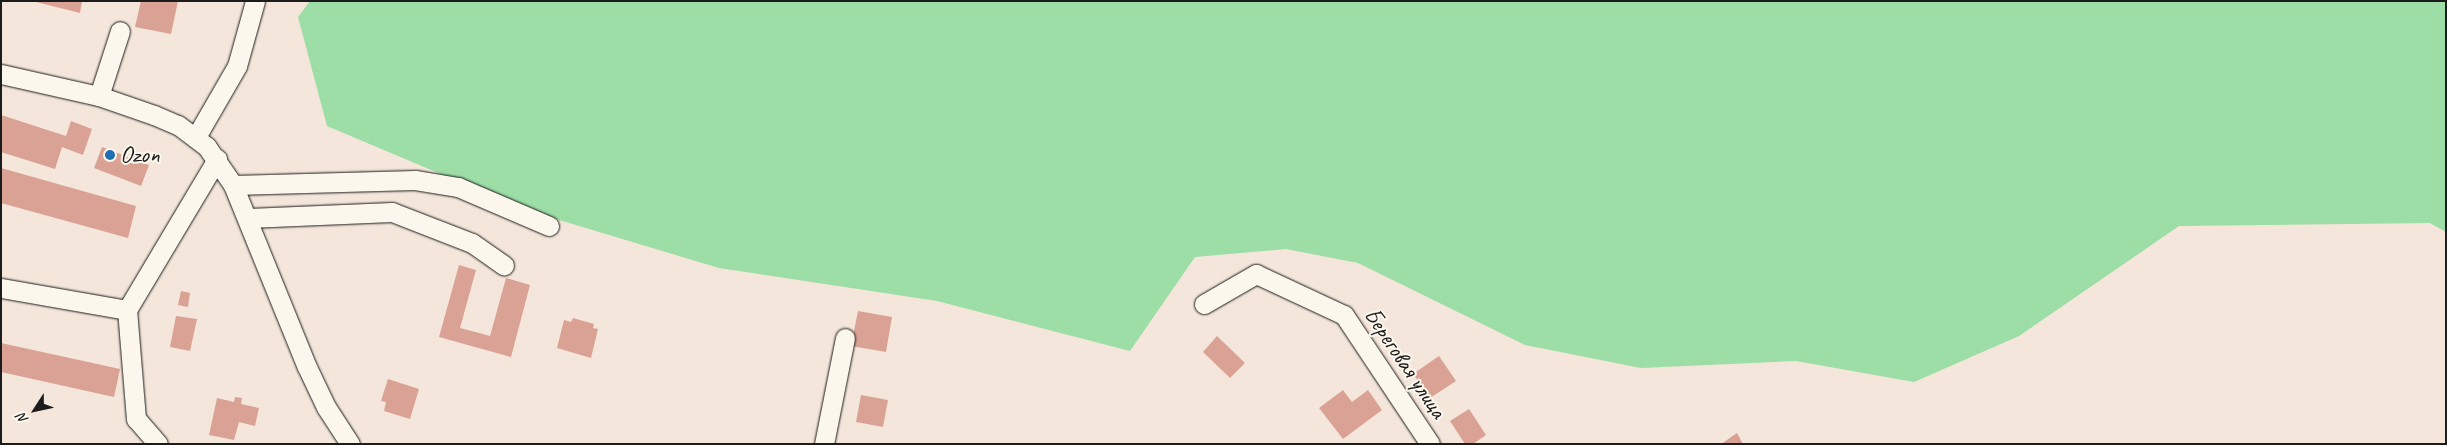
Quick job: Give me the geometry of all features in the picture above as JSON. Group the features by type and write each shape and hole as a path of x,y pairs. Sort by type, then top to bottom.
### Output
{"street":[{"path":"196,137 238,66 255,1"},
{"path":"99,96 120,31"},
{"path":"1,74 99,96 154,115 196,137 217,159 233,185 248,218 307,367 326,408 350,444"},
{"path":"158,444 136,419 127,310 217,159"},
{"path":"233,185 415,180 458,187 549,226"},
{"path":"248,218 392,212 472,243 504,265"},
{"name":"Береговая улица","path":"1204,304 1256,274 1344,315 1430,444"},
{"path":"1,288 127,310"},
{"path":"824,444 845,338"}],"green space":[{"path":"310,1 2446,1 2446,232 2430,223 2179,226 2019,336 1914,382 1796,361 1641,368 1525,345 1358,263 1286,249 1195,257 1130,351 937,301 719,268 526,210 327,126 298,17"}],"building":[{"path":"32,1 82,1 80,13"},
{"path":"141,1 178,1 171,34 135,27"},
{"path":"1,115 66,136 71,121 92,129 83,155 62,147 55,169 1,152"},
{"path":"102,147 149,165 141,186 94,168"},
{"path":"1,168 136,206 128,238 1,203"},
{"path":"459,265 476,270 460,328 490,336 506,278 530,285 511,357 439,337"},
{"path":"181,291 190,293 188,307 178,305"},
{"path":"858,311 892,317 886,352 851,346"},
{"path":"176,316 197,319 190,351 170,347"},
{"path":"573,318 594,324 593,328 598,329 591,358 557,348 564,320 571,322"},
{"path":"1217,336 1245,363 1230,378 1203,352"},
{"path":"1,343 120,369 114,397 1,372"},
{"path":"1439,356 1456,381 1430,398 1413,374"},
{"path":"388,379 419,389 410,419 384,411 386,402 381,401"},
{"path":"1343,390 1352,402 1368,390 1382,410 1343,439 1319,408"},
{"path":"861,395 888,400 883,427 856,422"},
{"path":"235,397 242,398 241,404 259,408 255,426 239,422 234,440 209,435 217,398 234,402"},
{"path":"1469,409 1486,435 1473,444 1465,444 1450,421"},
{"path":"1737,433 1743,444 1721,444"}],"place":[{"name":"Ozon","path":"110,155"}]}
